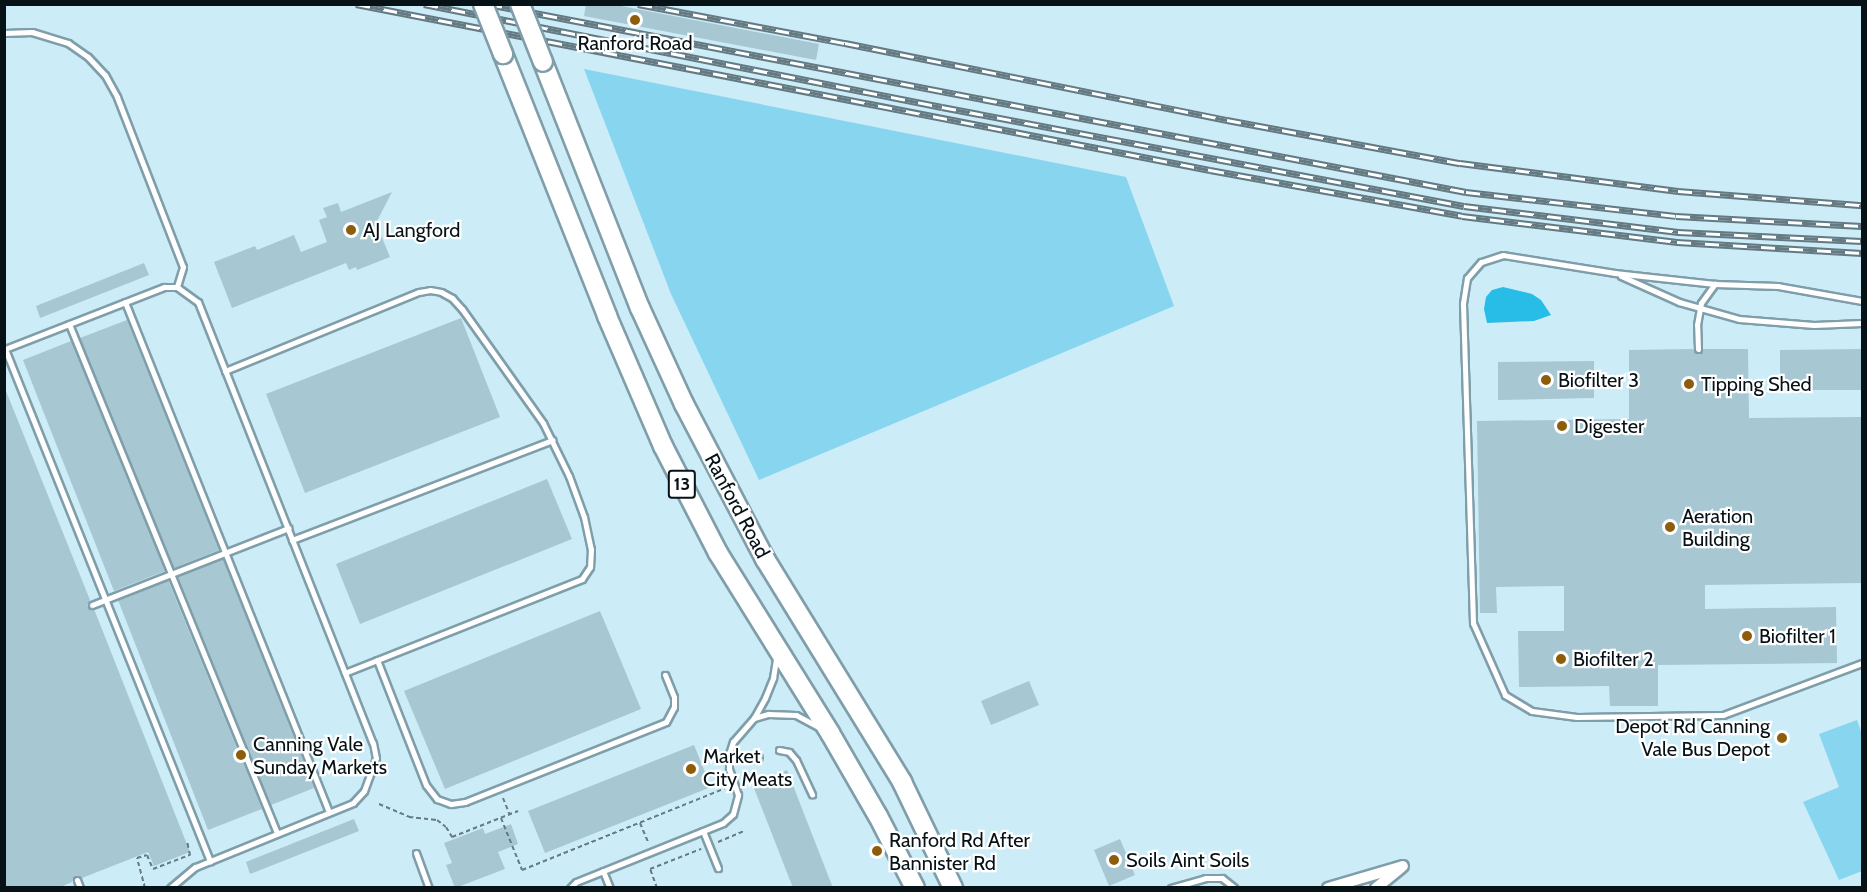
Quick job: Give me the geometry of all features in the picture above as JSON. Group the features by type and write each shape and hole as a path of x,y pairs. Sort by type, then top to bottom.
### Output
{"main road":[{"name":"Ranford Road","path":"483,4 607,316 663,446 718,553 830,733 878,816 915,888"},
{"name":"Ranford Road","path":"520,4 640,308 684,404 765,559 902,782 953,888"}],"street":[{"path":"1328,888 1403,866 1377,888"}],"lane":[{"path":"4,33 32,33 68,43 88,57 105,75 117,97 183,267 177,287"},
{"path":"1863,301 1778,286 1715,284 1615,273 1503,255 1481,262 1467,278 1463,304 1473,623 1505,695 1532,711 1577,717 1723,715 1863,663"},
{"path":"1615,273 1700,308 1739,319 1814,325 1863,323"},
{"path":"1698,349 1700,308 1715,284"},
{"path":"170,888 195,867 210,861 277,833 353,803 364,791 376,758 373,743 198,302 177,287 164,287 5,349 210,861"},
{"path":"225,370 419,292 430,290 441,292 452,298 472,322 543,423 584,517 591,549 587,573 582,579 345,673"},
{"path":"125,302 329,812"},
{"path":"69,324 277,833"},
{"path":"292,540 552,440"},
{"path":"92,605 288,528"},
{"path":"570,888 603,871 723,823 733,814 738,795 729,769 729,754 733,742 754,718 773,678 777,651"},
{"path":"377,660 431,793 443,803 460,804 666,722 674,707 674,697 664,675"},
{"path":"754,718 776,714 796,715 830,733"},
{"path":"779,750 789,753 796,760 812,794"},
{"path":"729,754 750,759 759,757"},
{"path":"703,831 718,868"},
{"path":"416,853 429,886 420,888"},
{"path":"603,871 610,888"},
{"path":"1171,888 1205,878 1222,878 1234,888"},
{"path":"77,880 80,888"}],"path":[{"path":"501,818 522,870 735,785"},
{"path":"500,789 510,815"},
{"path":"379,804 401,815 437,820 446,827 452,837 518,811"},
{"path":"657,888 650,869 744,831"},
{"path":"145,888 137,858 147,855 153,869 190,855 187,840"}],"shaded area":[{"path":"584,69 1126,177 1174,306 759,480 671,294"},
{"path":"1503,287 1532,294 1541,300 1551,315 1534,321 1487,323 1484,309 1486,297 1492,290"},
{"path":"1857,720 1862,734 1862,871 1839,880 1803,802 1839,787 1819,734"}],"building":[{"path":"586,4 611,4 819,44 816,60 584,16"},
{"path":"392,192 376,223 390,257 357,270 356,267 349,270 346,263 232,308 214,262 255,246 257,250 294,235 301,252 327,242 319,220 327,217 323,208 338,203 341,212"},
{"path":"144,263 149,275 40,318 36,306"},
{"path":"461,318 500,417 305,493 266,394"},
{"path":"127,320 219,550 174,568 80,338"},
{"path":"71,341 165,571 114,591 23,360"},
{"path":"1693,349 1698,354 1703,349 1748,349 1749,418 1863,417 1863,583 1705,585 1705,609 1836,607 1837,663 1658,665 1658,706 1610,706 1609,686 1519,687 1518,631 1564,631 1564,586 1496,587 1497,613 1480,613 1477,421 1629,419 1629,350"},
{"path":"1863,349 1863,390 1780,390 1780,350"},
{"name":"Biofilter 3","path":"1594,361 1594,398 1498,400 1498,362"},
{"path":"4,386 90,600 87,606 94,609 190,852 154,866 148,852 82,878 75,876 72,882 58,888 4,888"},
{"path":"547,479 572,539 360,624 336,564"},
{"path":"223,559 314,788 271,805 178,577"},
{"path":"168,580 262,809 208,830 118,600"},
{"path":"600,611 641,709 445,789 404,691"},
{"path":"1029,681 1039,705 991,725 981,701"},
{"path":"694,745 711,787 545,853 528,811"},
{"path":"787,770 833,888 793,888 752,783"},
{"path":"354,819 359,831 250,874 246,862"},
{"path":"511,824 518,844 498,852 505,869 455,888 446,865 452,863 444,843 483,828 485,834"},
{"path":"1120,839 1135,875 1109,886 1094,850"}],"railway":[{"path":"356,4 1210,170 1462,216 1677,242 1862,253"},
{"path":"424,4 942,107 1464,206 1678,232 1862,241"},
{"path":"488,4 1466,192 1676,216 1862,226"},
{"path":"638,4 1227,120 1460,163 1678,191 1862,205"}],"place":[{"name":"Ranford Road","path":"635,20"},
{"name":"AJ Langford","path":"351,230"},
{"name":"Biofilter 3","path":"1546,380"},
{"name":"Tipping Shed","path":"1689,384"},
{"name":"Digester","path":"1562,426"},
{"name":"Aeration Building","path":"1670,527"},
{"name":"Biofilter 1","path":"1747,636"},
{"name":"Biofilter 2","path":"1561,659"},
{"name":"Depot Rd Canning Vale Bus Depot","path":"1782,738"},
{"name":"Canning Vale Sunday Markets","path":"241,755"},
{"name":"Market City Meats","path":"691,769"},
{"name":"Ranford Rd After Bannister Rd","path":"877,851"},
{"name":"Soils Aint Soils","path":"1114,860"}]}
